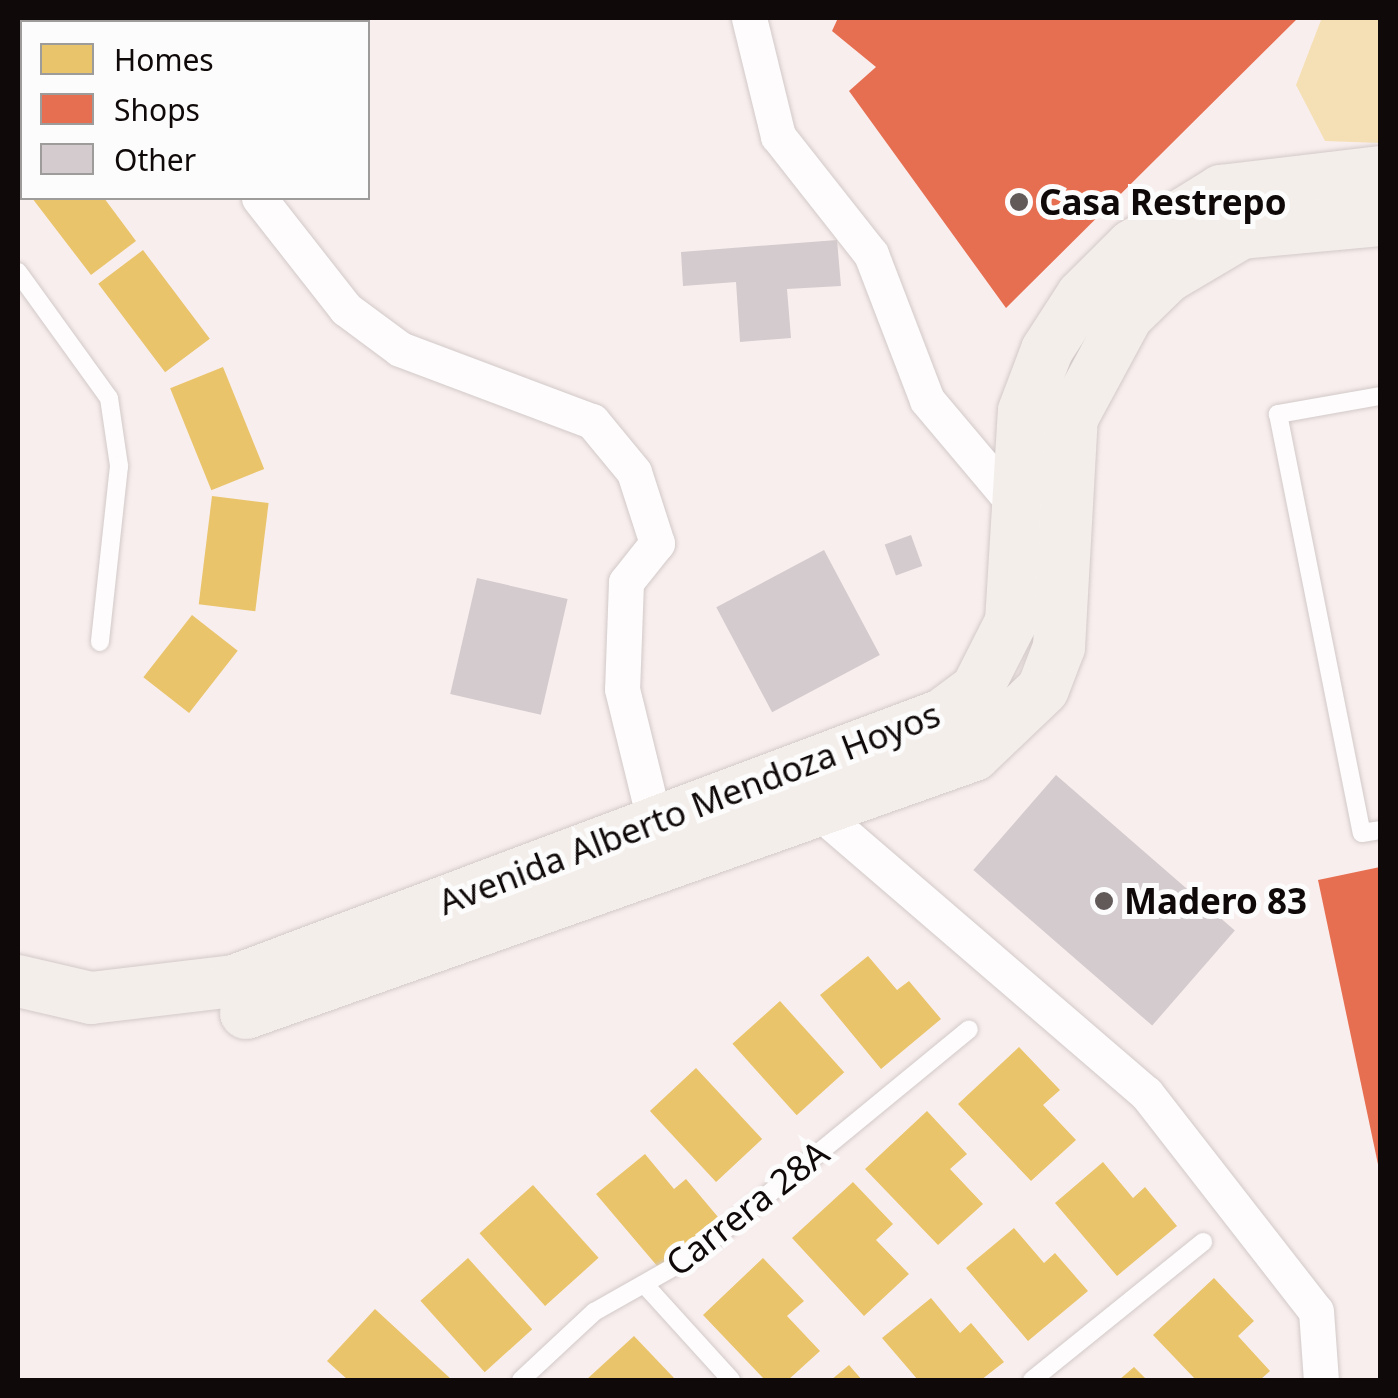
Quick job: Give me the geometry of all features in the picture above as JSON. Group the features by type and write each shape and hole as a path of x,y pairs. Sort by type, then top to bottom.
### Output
{"main road":[{"name":"Avenida Alberto Mendoza Hoyos","path":"18,982 91,998 234,981 942,715 977,689 1012,622 1014,502 1024,411 1047,350 1082,296 1132,246 1221,191 1380,172"},
{"name":"Avenida Alberto Mendoza Hoyos","path":"18,1020 84,1033 251,1012 974,754 1043,690 1065,610 1061,510 1072,418 1127,316 1167,276 1242,234 1380,220"}],"street":[{"path":"749,18 778,136 871,254 928,400 1014,502"},
{"path":"261,200 346,310 386,339 592,421 634,472 657,543 626,582 622,690 655,824"},
{"path":"820,812 1146,1094 1316,1311 1321,1380"}],"lane":[{"path":"18,272 109,398 119,466 100,642"},
{"path":"1380,396 1278,414 1362,833 1380,830"},
{"name":"Carrera 28A","path":"521,1380 594,1312 693,1256 969,1029"},
{"path":"1032,1380 1203,1242"},
{"path":"644,1285 731,1380"}],"shaded area":[{"path":"1380,18 1380,143 1325,141 1296,85 1321,20"}],"building: Homes":[{"path":"18,106 20,142 18,175"},
{"path":"34,200 105,200 136,241 91,275"},
{"path":"143,250 210,339 165,372 98,284"},
{"path":"223,367 264,469 211,490 170,388"},
{"path":"212,496 269,503 255,611 199,604"},
{"path":"192,615 238,651 189,713 143,677"},
{"path":"868,956 897,990 909,981 941,1019 881,1069 820,995"},
{"path":"780,1001 844,1072 797,1115 732,1044"},
{"path":"1019,1047 1060,1090 1043,1105 1076,1140 1031,1181 958,1104"},
{"path":"696,1068 762,1139 716,1182 650,1111"},
{"path":"927,1111 967,1154 950,1169 983,1204 938,1245 865,1169"},
{"path":"645,1154 674,1189 686,1179 718,1217 658,1267 596,1194"},
{"path":"1103,1162 1133,1198 1145,1187 1177,1226 1117,1276 1055,1203"},
{"path":"853,1182 893,1224 876,1240 909,1274 864,1316 792,1238"},
{"path":"533,1185 599,1258 545,1306 479,1233"},
{"path":"1014,1228 1044,1263 1055,1253 1088,1291 1028,1341 966,1268"},
{"path":"468,1258 532,1329 485,1372 420,1301"},
{"path":"763,1258 804,1301 787,1316 820,1351 788,1380 765,1380 703,1315"},
{"path":"1214,1278 1254,1321 1238,1336 1270,1371 1260,1380 1196,1380 1153,1335"},
{"path":"931,1298 960,1333 971,1323 1004,1362 981,1380 918,1380 882,1338"},
{"path":"375,1309 452,1380 348,1380 327,1361"},
{"path":"634,1336 674,1378 586,1380"},
{"path":"849,1365 862,1380 831,1380"},
{"path":"1134,1367 1147,1380 1119,1380"}],"building: Shops":[{"name":"Casa Restrepo","path":"838,18 1298,18 1006,308 849,91 876,67 832,31"},
{"path":"1380,867 1380,1168 1379,1169 1318,880"}],"building: Other":[{"path":"837,240 841,286 787,289 791,338 740,342 736,282 683,286 681,252"},
{"path":"911,535 922,566 896,576 885,545"},
{"path":"824,550 880,655 772,712 716,607"},
{"path":"477,578 568,599 541,715 450,694"},
{"name":"Madero 83","path":"1056,775 1235,930 1152,1026 973,870"}],"place":[{"name":"Casa Restrepo","path":"1019,202"},
{"name":"Madero 83","path":"1104,901"}]}
